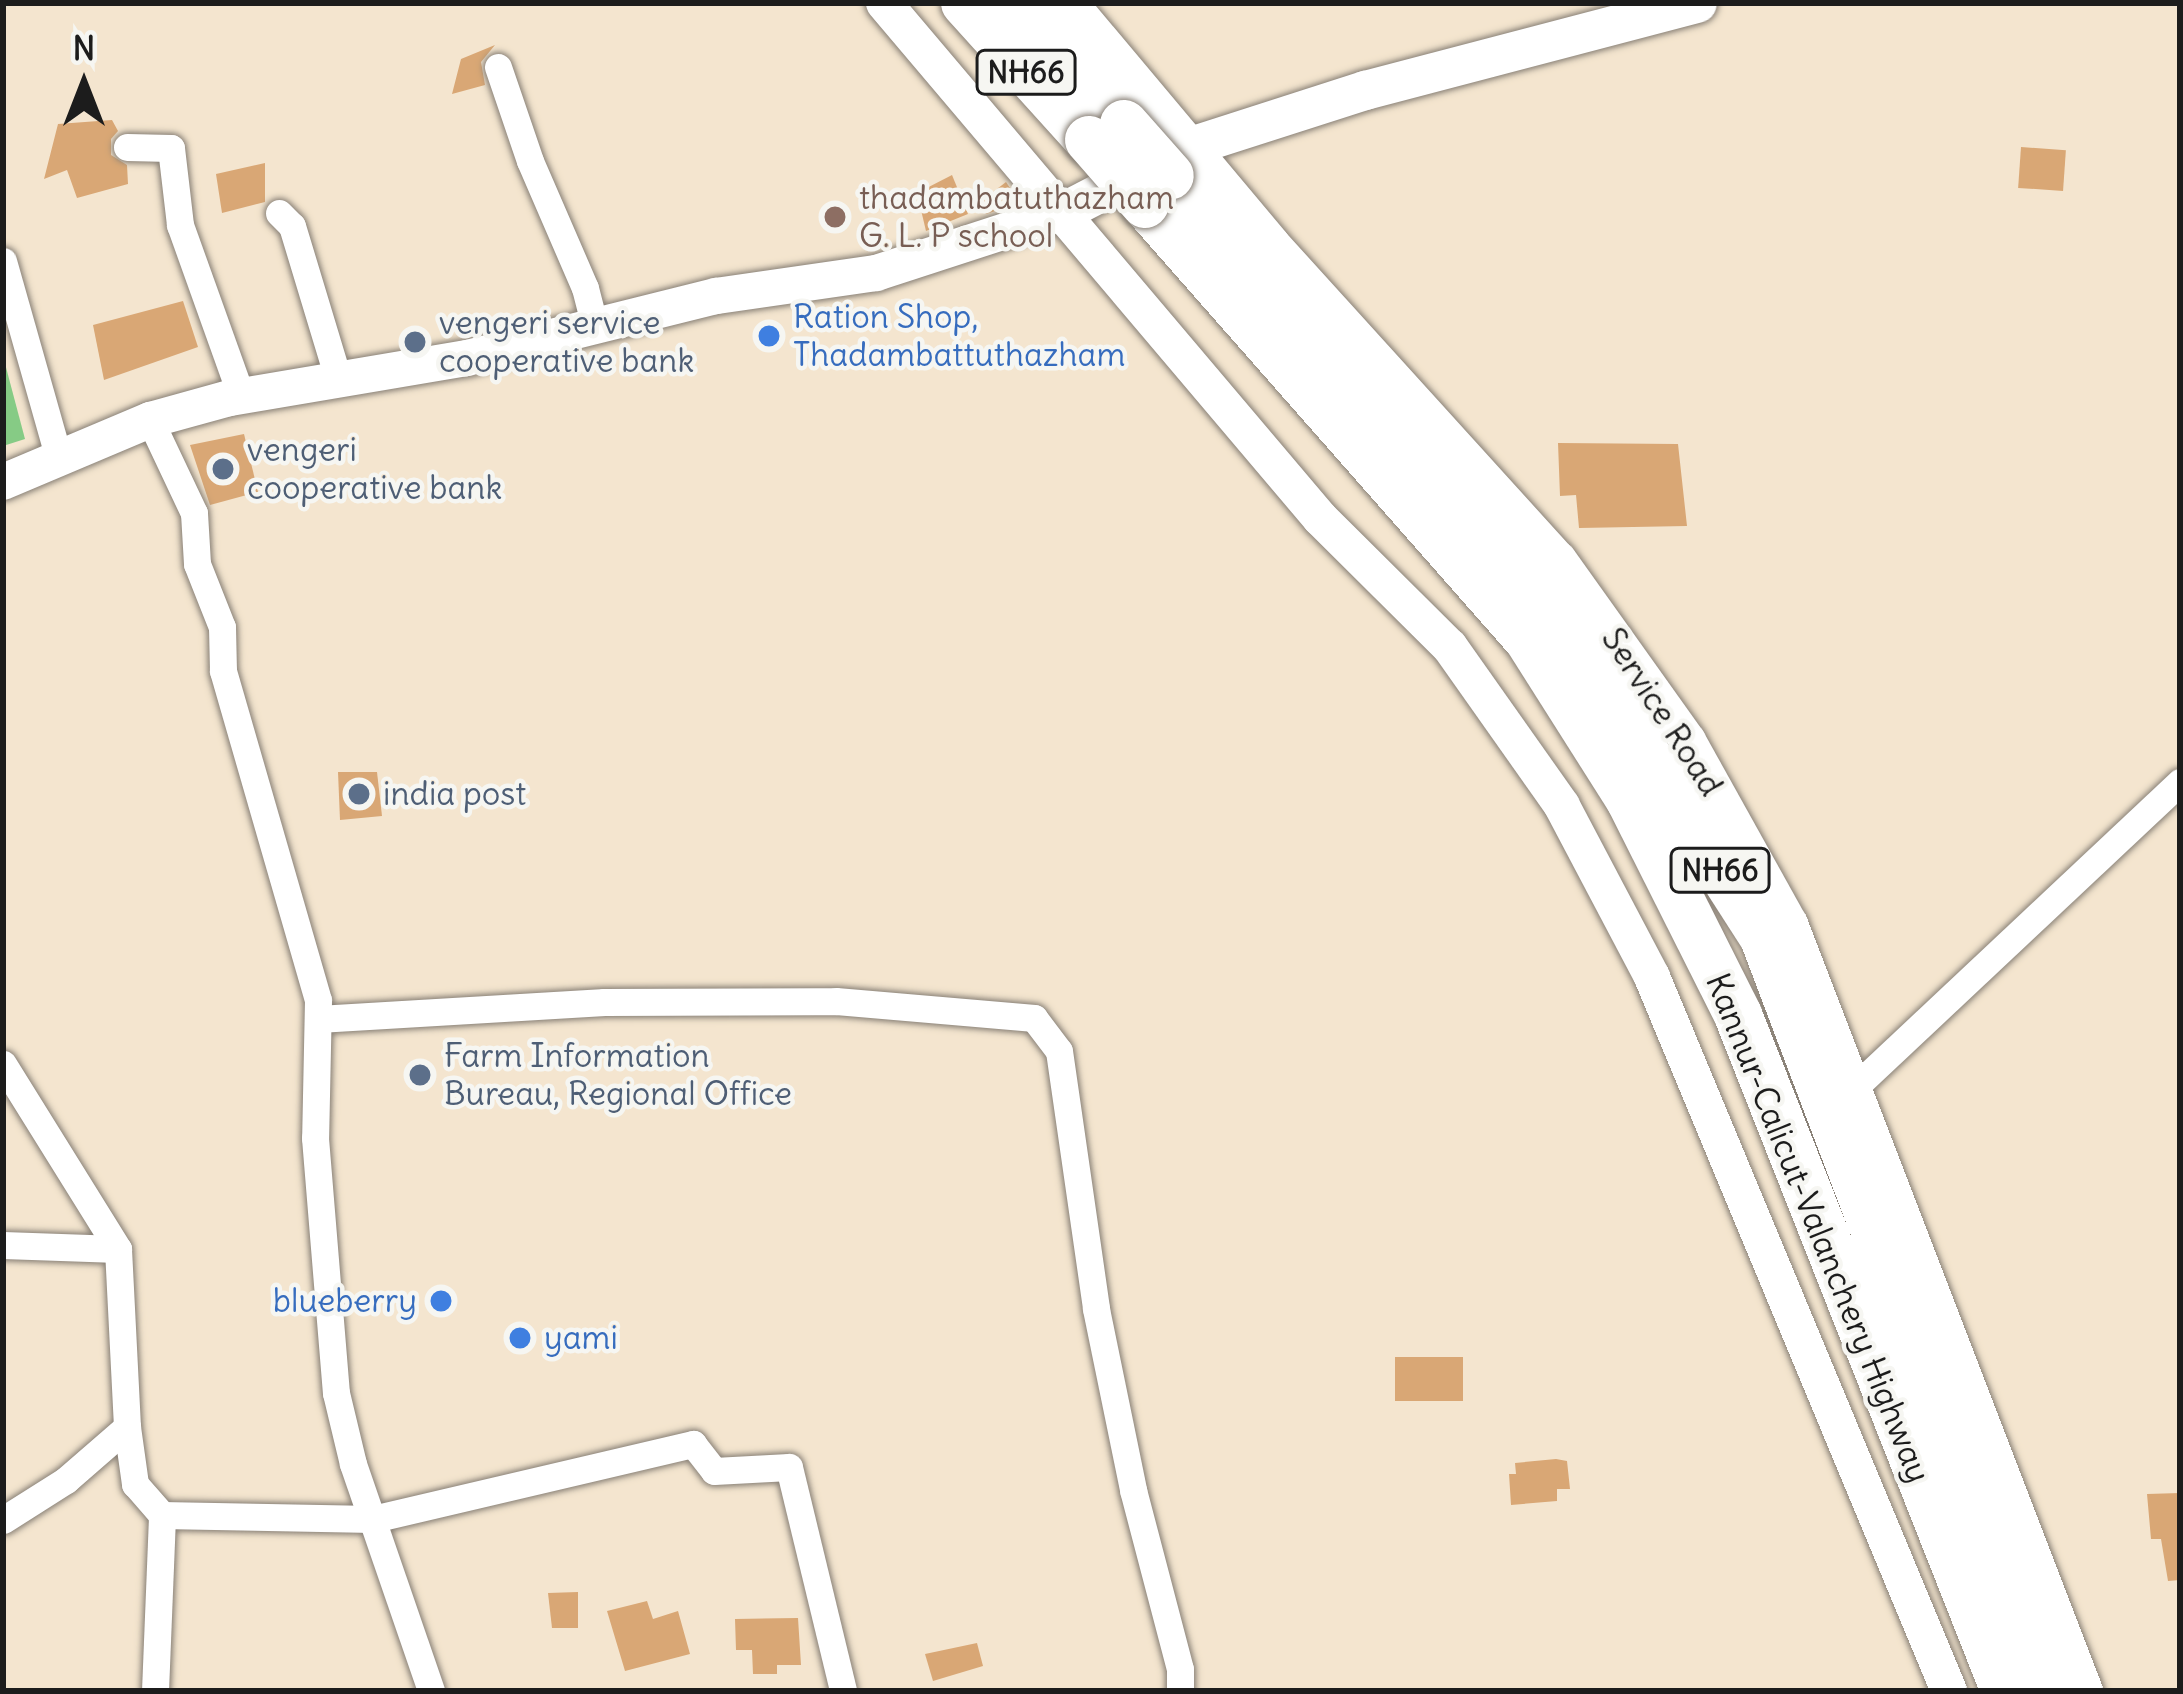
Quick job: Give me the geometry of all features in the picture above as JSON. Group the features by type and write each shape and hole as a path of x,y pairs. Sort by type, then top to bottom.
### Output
{"highway":[{"name":"Kannur-Calicut-Valanchery Highway","path":"965,3 1107,132 1168,176 1528,639 1630,800 1738,1015 2005,1691"},
{"name":"NH66","path":"1018,3 1107,132"},
{"name":"NH66","path":"1168,176 1567,631 1764,938 2050,1691"}],"main road":[{"path":"1058,214 1168,176 1365,90 1697,3"}],"street":[{"path":"884,3 1320,518 1450,647 1562,806 1652,977 1949,1691"},
{"name":"Service Road","path":"1070,3 1168,176 1558,560 1688,741 1790,924 2085,1691"},
{"path":"498,67 530,161 585,288 595,327"},
{"path":"127,147 171,148 181,226 241,395"},
{"path":"279,213 292,226 338,378"},
{"path":"3,482 150,420 241,395 467,358 716,296 876,273 1058,214"},
{"path":"3,261 58,456"},
{"path":"150,420 194,513 197,564 222,627 223,671 318,1000 314,1138 335,1393 431,1691"},
{"path":"1854,1088 2180,782"},
{"path":"318,1018 604,1002 836,1001 1034,1018 1059,1051 1096,1309 1133,1490 1180,1669 1180,1691"},
{"path":"3,1064 118,1249 127,1427 136,1484 162,1515 154,1691"},
{"path":"3,1245 118,1249"},
{"path":"3,1520 66,1480 127,1427"},
{"path":"162,1515 373,1519 693,1444 714,1471 789,1467 843,1691"}],"green space":[{"path":"3,356 25,439 3,446"}],"building":[{"path":"495,45 481,62 485,85 452,94 461,59"},
{"path":"112,120 118,131 111,139 111,155 127,165 128,184 77,198 67,170 44,179 58,124"},
{"path":"2021,147 2066,150 2063,191 2018,188"},
{"path":"265,163 265,202 222,213 216,174"},
{"path":"952,175 968,214 926,231 917,193"},
{"path":"1006,182 1020,203 986,214 980,202"},
{"path":"183,301 198,347 104,380 93,325"},
{"name":"vengeri cooperative bank","path":"244,434 258,492 210,505 190,445"},
{"path":"1558,443 1678,444 1687,526 1579,528 1576,495 1560,496"},
{"name":"india post","path":"338,772 377,772 382,816 340,820"},
{"path":"1395,1357 1463,1357 1463,1401 1395,1401"},
{"path":"1567,1461 1570,1489 1557,1489 1557,1501 1511,1505 1509,1474 1516,1474 1515,1463"},
{"path":"2180,1493 2180,1580 2168,1581 2161,1539 2151,1539 2147,1494"},
{"path":"578,1592 578,1628 552,1628 548,1593"},
{"path":"647,1601 653,1619 678,1611 690,1654 625,1671 607,1611"},
{"path":"798,1618 801,1665 777,1665 777,1674 753,1674 752,1650 736,1650 735,1619"},
{"path":"977,1643 983,1666 933,1681 925,1654"}],"place":[{"name":"thadambatuthazham G. L. P school","path":"835,217"},
{"name":"Ration Shop, Thadambattuthazham","path":"769,336"},
{"name":"vengeri service cooperative bank","path":"415,342"},
{"name":"vengeri cooperative bank","path":"223,469"},
{"name":"india post","path":"359,794"},
{"name":"Farm Information Bureau, Regional Office","path":"420,1075"},
{"name":"blueberry","path":"441,1301"},
{"name":"yami","path":"520,1338"}]}
